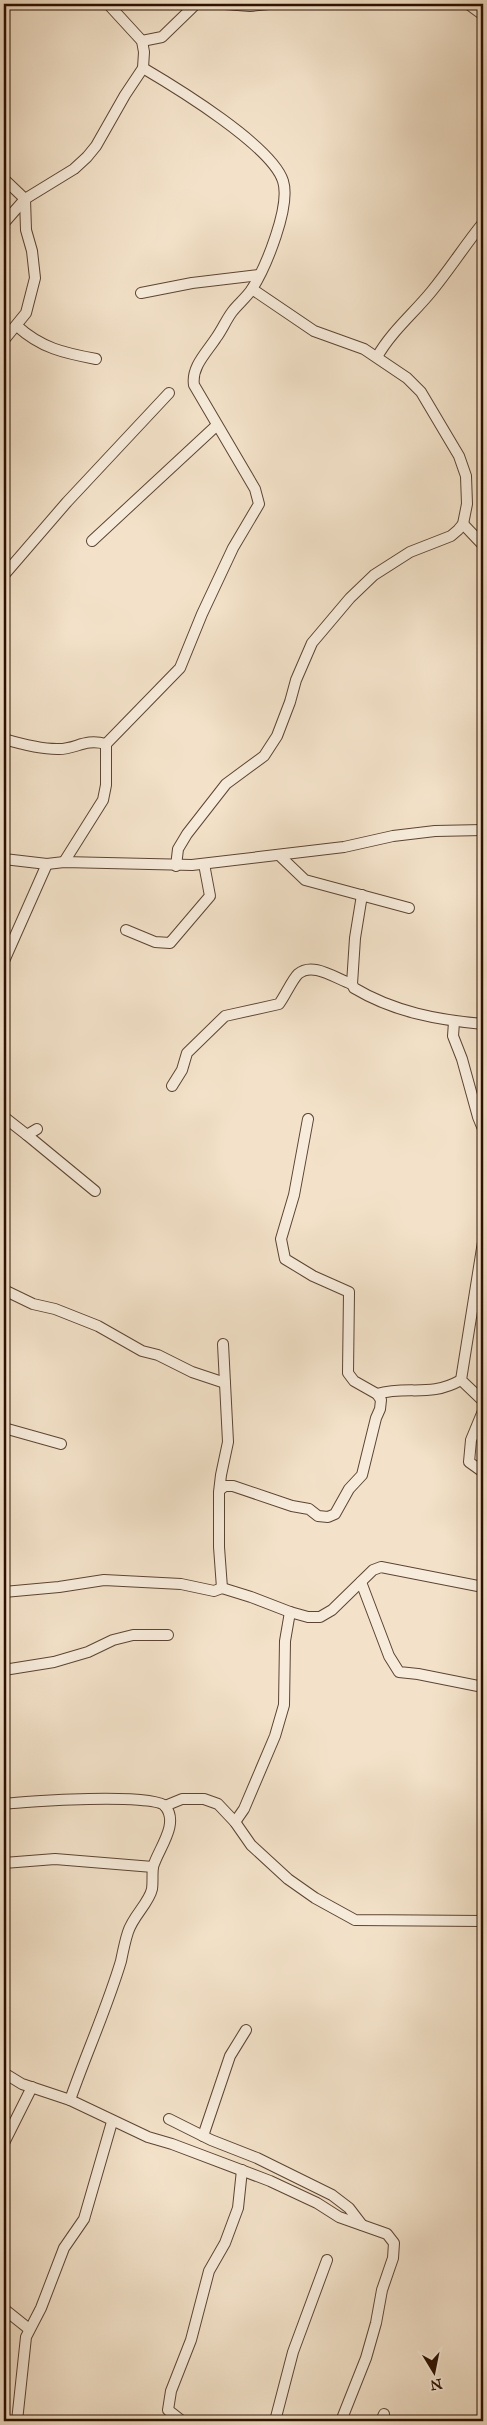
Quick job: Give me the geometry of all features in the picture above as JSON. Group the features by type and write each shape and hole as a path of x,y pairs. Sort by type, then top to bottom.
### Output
{"street":[{"path":"4,223 25,199 74,169 87,157 96,146 143,68 144,52 142,42 108,4"},
{"path":"142,42 162,37 196,4"},
{"path":"225,4 250,6 269,4"},
{"path":"468,4 483,14"},
{"path":"64,862 103,800 106,785 106,744 180,668 202,614 233,548 259,504 255,489 216,426 192,378 199,363 231,313 252,289 259,275 272,247 286,202 284,183 279,170 270,158 218,116 143,68"},
{"path":"4,178 25,199 26,230 32,251 35,278 26,313 4,340"},
{"path":"377,358 386,341 443,278 483,223"},
{"path":"141,293 192,283 259,275"},
{"path":"176,866 178,849 187,834 226,784 264,756 277,736 288,709 296,680 312,643 350,598 374,575 410,552 451,536 463,524 467,504 468,486 459,456 421,392 408,378 364,349 314,331 252,289"},
{"path":"16,326 39,344 67,354 96,359"},
{"path":"4,575 67,502 169,393"},
{"path":"92,541 216,426"},
{"path":"463,524 483,545"},
{"path":"4,739 27,746 58,749 85,742 95,741 106,744"},
{"path":"4,859 47,864 64,862 176,866 280,856 344,847 393,836 435,831 483,830"},
{"path":"280,856 306,880 409,908"},
{"path":"4,961 47,864"},
{"path":"126,930 155,942 170,943 210,896 204,864"},
{"path":"352,984 355,938 362,895"},
{"path":"172,1086 182,1070 187,1053 225,1016 279,1004 298,975 308,969 323,970 334,978 352,984 360,992 395,1008 454,1022 483,1024"},
{"path":"454,1022 453,1036 462,1059 483,1129"},
{"path":"4,1118 95,1191"},
{"path":"220,1489 225,1486 233,1486 292,1506 309,1509 318,1516 328,1517 335,1514 349,1489 362,1475 380,1408 381,1400 377,1394 354,1381 348,1373 350,1336 349,1292 312,1276 285,1260 281,1239 294,1195 308,1119"},
{"path":"27,1135 37,1129"},
{"path":"461,1380 483,1242"},
{"path":"4,1290 33,1304 55,1309 98,1326 142,1351 158,1355 192,1372 224,1383"},
{"path":"222,1588 219,1547 220,1489 228,1442 223,1344"},
{"path":"377,1394 394,1389 412,1392 434,1390 446,1388 461,1380"},
{"path":"461,1380 483,1400"},
{"path":"483,1411 471,1440 469,1462 483,1472"},
{"path":"4,1428 61,1444"},
{"path":"4,1592 59,1587 104,1580 181,1584 214,1591 222,1588 308,1617 326,1615 373,1570 381,1567 483,1587"},
{"path":"361,1582 389,1656 399,1672 483,1687"},
{"path":"235,1822 244,1808 275,1736 284,1705 285,1641 290,1612"},
{"path":"4,1670 54,1662 88,1652 113,1640 133,1635 168,1635"},
{"path":"4,1804 40,1799 141,1799 158,1802 165,1806"},
{"path":"165,1806 182,1799 204,1799 218,1804 235,1822 251,1844 288,1879 315,1898 355,1920 483,1921"},
{"path":"70,2100 120,1962 131,1924 152,1889 153,1867 169,1829 165,1806"},
{"path":"4,1863 55,1859 153,1867"},
{"path":"203,2136 230,2056 246,2030"},
{"path":"4,2074 32,2088 70,2100 112,2122 148,2137 242,2170 308,2199 339,2217 387,2234 391,2238 395,2248 382,2290 376,2323 366,2358 341,2421"},
{"path":"4,2143 32,2088"},
{"path":"169,2119 332,2195 349,2208 363,2226"},
{"path":"16,2421 26,2337 42,2308 64,2248 84,2218 112,2122"},
{"path":"182,2421 168,2410 171,2391 191,2340 209,2271 225,2243 238,2208 242,2170"},
{"path":"275,2421 293,2352 327,2260"},
{"path":"4,2308 29,2329"}]}
